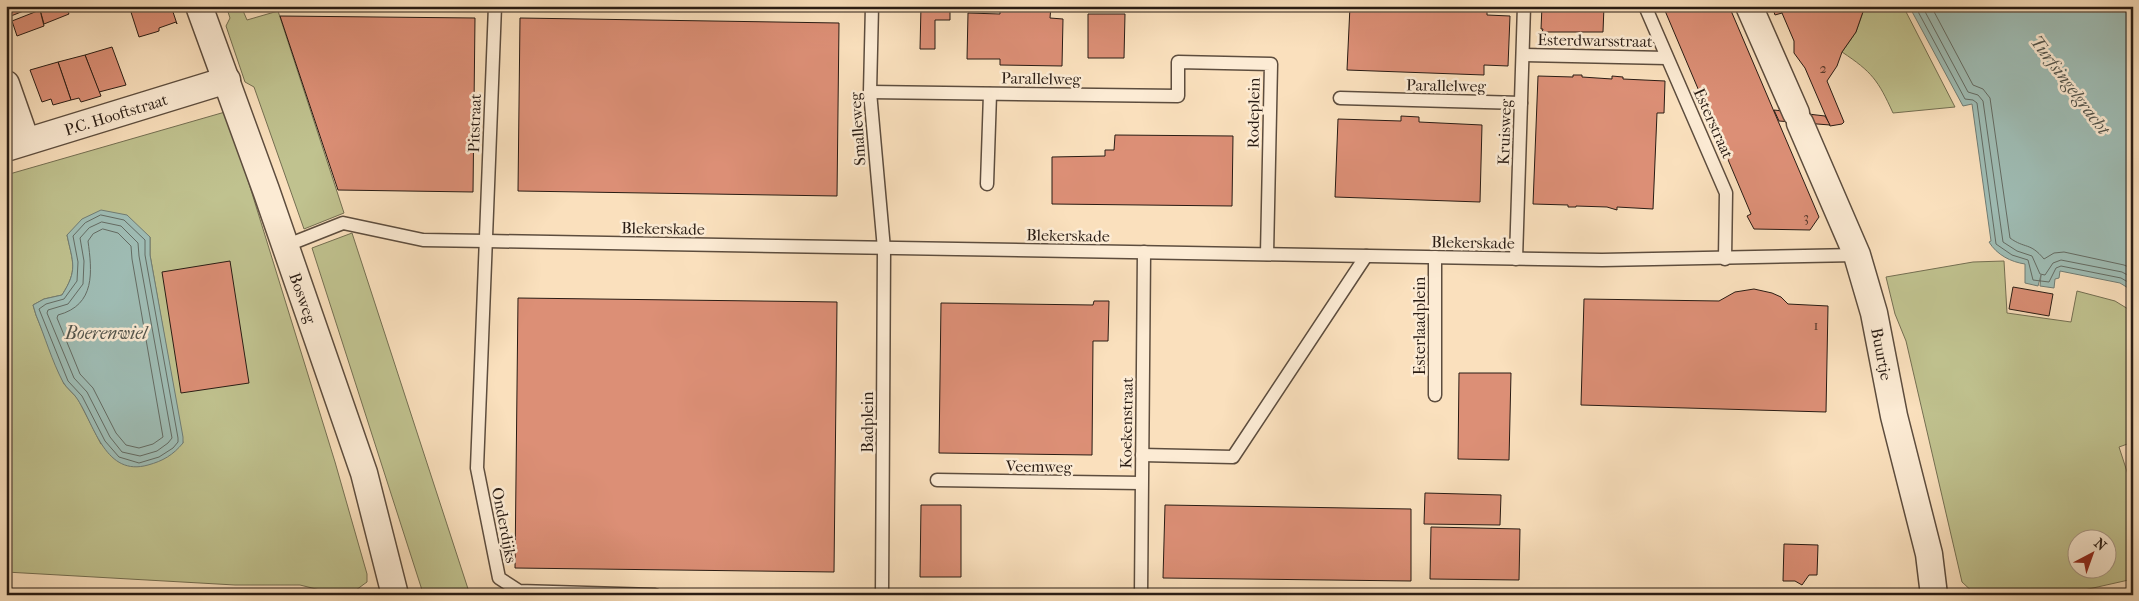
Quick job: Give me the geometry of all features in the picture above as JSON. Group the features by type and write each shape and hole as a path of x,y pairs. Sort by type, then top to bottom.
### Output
{"street":[{"name":"Bosweg","path":"199,6 364,472 395,595"},
{"name":"Buurtje","path":"1749,6 1857,255 1874,313 1894,416 1929,554 1934,595"},
{"name":"P.C. Hooftstraat","path":"16,144 226,80"},
{"path":"6,84 16,144"}],"lane":[{"name":"Pitstraat","path":"477,468 495,6"},
{"name":"Smalleweg","path":"872,6 870,92 884,249"},
{"name":"Kruisweg","path":"1516,258 1524,6"},
{"name":"Esterstraat","path":"1645,6 1726,193 1726,259"},
{"name":"Esterdwarsstraat","path":"1523,55 1667,58"},
{"name":"Parallelweg","path":"870,92 1178,96 1178,62"},
{"name":"Rodeplein","path":"1178,62 1271,64 1267,254"},
{"path":"987,184 990,94"},
{"name":"Parallelweg","path":"1340,98 1521,103"},
{"name":"Blekerskade","path":"284,246 343,223 423,240 1602,260 1857,255"},
{"name":"Badplein","path":"882,595 884,249"},
{"name":"Koekenstraat","path":"1141,595 1144,252"},
{"path":"1142,455 1233,457 1366,256"},
{"name":"Esterlaadplein","path":"1434,395 1435,257"},
{"name":"Onderdijks","path":"477,468 499,578 519,591 655,595"},
{"name":"Veemweg","path":"937,480 1141,483"}],"green space":[{"path":"226,6 241,6 247,20 278,11 344,213 304,229 254,87 245,82 226,26 230,18"},
{"path":"1865,6 1903,6 1955,107 1893,113 1883,92 1873,78 1861,65 1842,52 1856,32"},
{"path":"225,112 238,148 335,462 367,574 367,582 349,595 340,595 300,585 235,585 6,572 6,175","holes":["67,235 150,237 150,255 183,443 101,444 78,399 64,384 33,305 44,299 62,295 67,286 73,266"]},
{"path":"352,233 470,595 424,595 422,590 312,248"},
{"path":"2004,261 2007,313 2071,322 2077,291 2115,301 2133,312 2133,442 2119,447 2133,490 2133,579 2062,595 1976,595 1962,582 1906,341 1895,314 1886,277 1973,262"}],"water":[{"name":"Turfsingelgracht","path":"1909,6 2133,6 2133,291 2120,283 2060,271 2059,278 2055,279 2054,288 2040,286 2041,275 2038,286 2025,283 2025,264 2005,257 1992,247 1989,242 1991,241 1972,104 1963,106"},
{"name":"Boerenwiel","path":"101,210 127,215 150,237 150,255 183,443 167,457 148,465 134,467 122,464 112,457 104,447 75,395 63,382 33,305 44,299 62,295 70,279 73,266 67,235 82,219"}],"building":[{"path":"7,6 36,6 11,16"},
{"path":"51,6 65,6 69,14 44,24 40,10"},
{"path":"129,6 171,6 177,24 176,22 159,28 159,31 139,37"},
{"path":"921,6 950,6 950,20 935,20 935,49 920,49"},
{"path":"1000,6 1051,6 1050,18 1063,19 1062,66 1000,65 1000,59 967,59 968,13 1000,14"},
{"path":"1350,6 1487,6 1487,15 1510,16 1508,66 1484,65 1484,75 1347,70"},
{"path":"1542,6 1604,6 1603,32 1542,32"},
{"path":"1663,6 1729,6 1819,217 1810,230 1754,229 1747,216 1751,214"},
{"path":"1772,6 1779,6 1782,13 1775,15"},
{"path":"1779,6 1865,6 1856,32 1842,52 1837,66 1827,81 1844,122 1842,124 1830,126 1805,68 1794,53 1794,41"},
{"path":"40,10 44,26 17,36 12,21"},
{"path":"1088,14 1125,14 1124,58 1088,58"},
{"path":"280,16 475,18 473,192 338,190"},
{"path":"520,18 839,23 837,196 518,191"},
{"path":"112,47 126,85 99,92 85,55"},
{"path":"85,55 101,96 81,102 79,98 71,100 58,62"},
{"path":"58,62 71,100 53,105 51,99 42,102 30,70"},
{"path":"1573,75 1612,79 1612,76 1623,77 1623,79 1665,81 1664,113 1657,113 1653,209 1617,207 1617,210 1607,207 1568,207 1568,205 1533,204 1538,76 1573,77"},
{"path":"1774,110 1825,116 1830,125 1779,121"},
{"path":"1401,116 1419,117 1419,122 1482,125 1480,202 1335,197 1338,119 1401,121"},
{"path":"1115,135 1233,136 1232,206 1052,204 1052,157 1105,156 1105,150 1114,150"},
{"path":"230,261 249,383 181,393 162,272"},
{"path":"2013,287 2053,294 2049,316 2009,309"},
{"path":"1754,289 1772,293 1781,297 1788,304 1828,306 1826,412 1581,405 1584,299 1719,301 1735,292"},
{"path":"518,298 837,302 834,572 515,568"},
{"path":"1094,301 1109,301 1108,341 1093,341 1092,455 939,453 941,303 1093,305"},
{"path":"1459,373 1511,373 1509,460 1458,459"},
{"path":"1425,493 1501,495 1500,525 1424,524"},
{"path":"921,505 961,505 961,577 920,577"},
{"path":"1165,505 1411,509 1411,581 1163,578"},
{"path":"1431,527 1520,529 1519,580 1430,579"},
{"path":"1784,544 1818,545 1817,575 1809,575 1802,585 1795,581 1783,581"}]}
